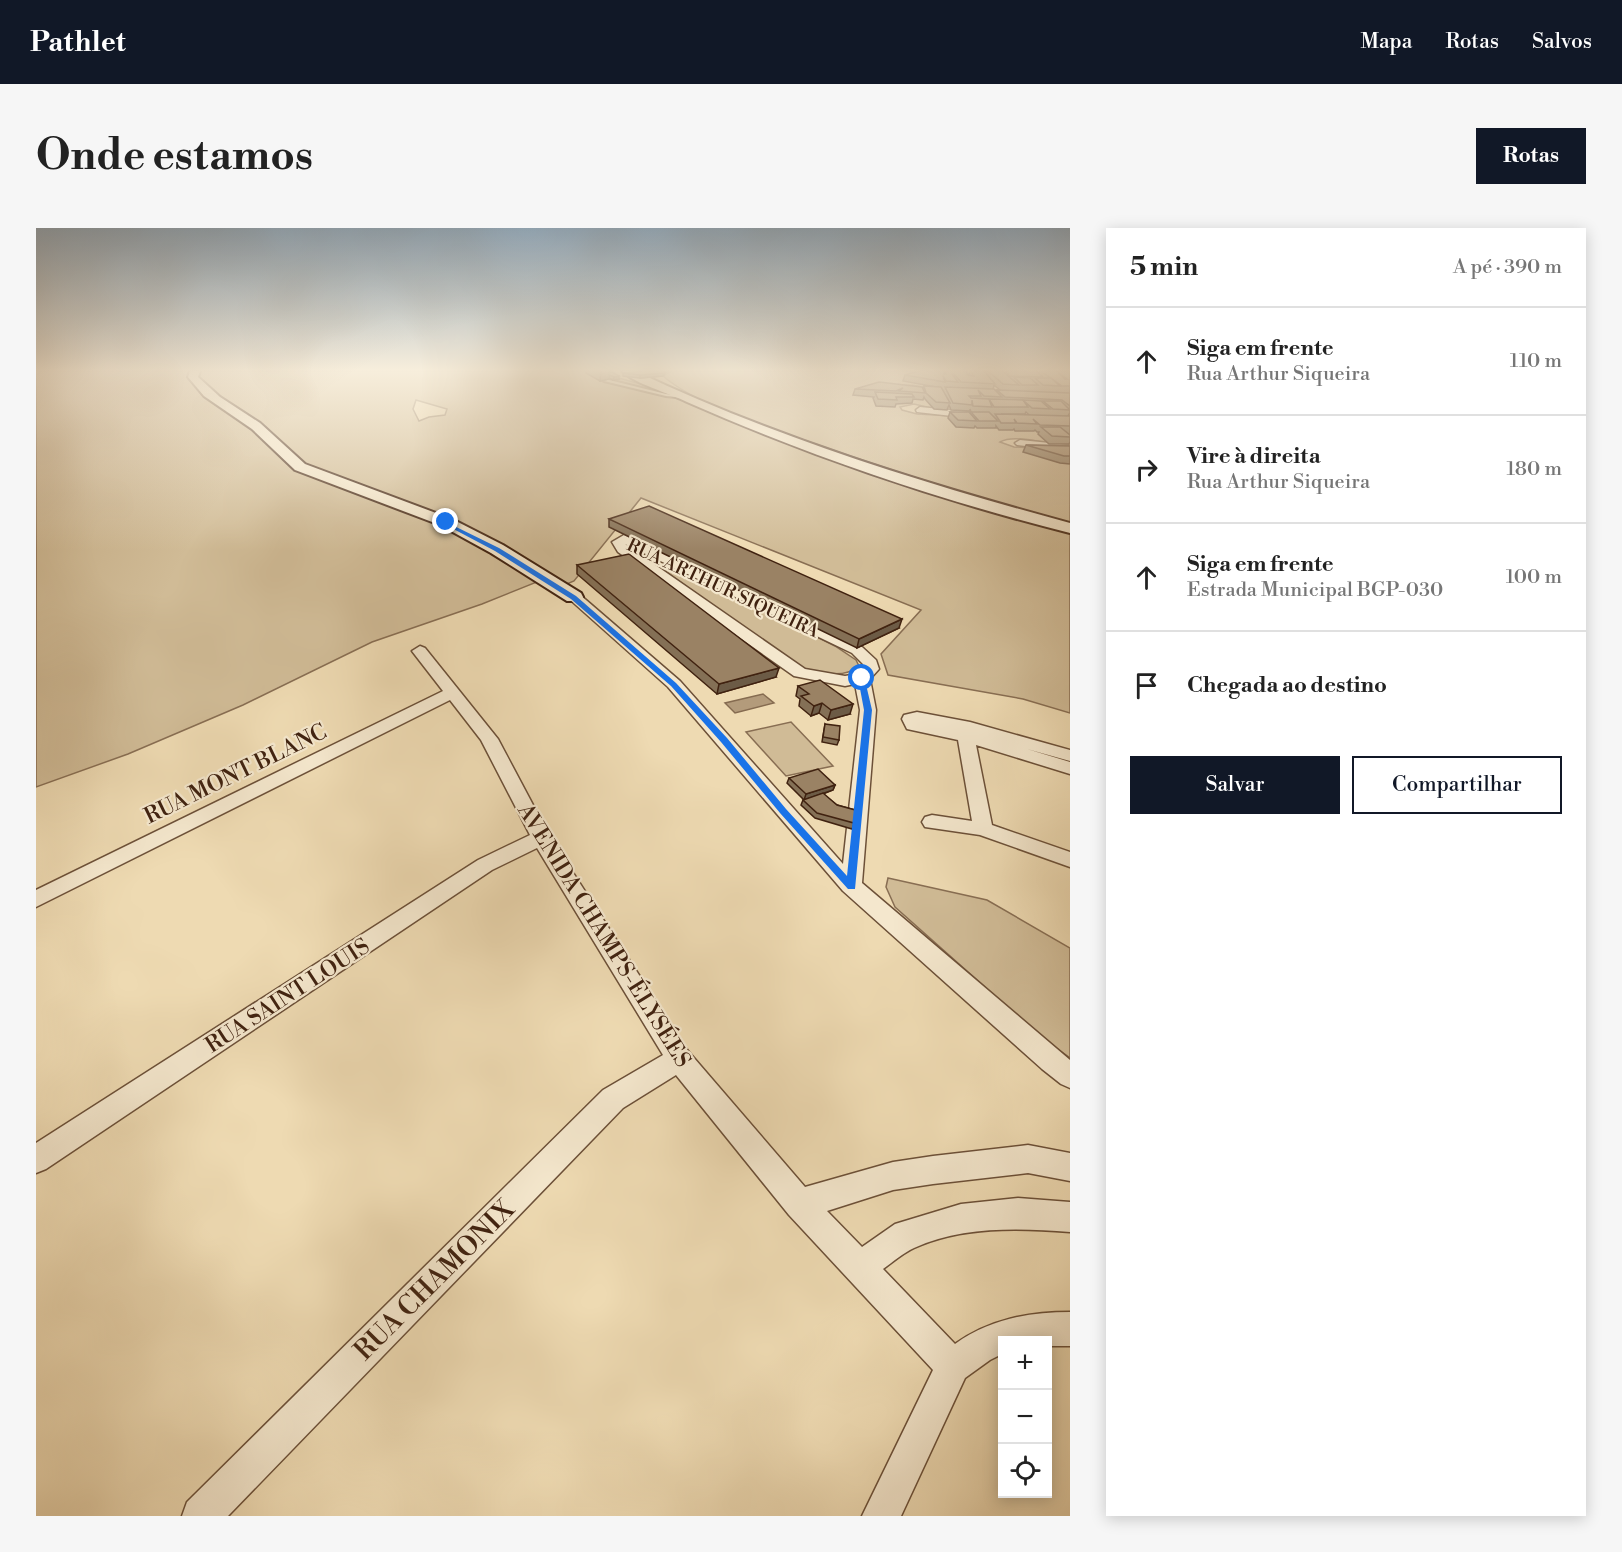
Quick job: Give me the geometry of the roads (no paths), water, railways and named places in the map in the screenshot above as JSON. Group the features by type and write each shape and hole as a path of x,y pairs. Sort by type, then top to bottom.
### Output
{"street":[{"path":"261,431 285,456 300,467 446,522 497,549 574,597 674,684 851,886 1070,1076"},
{"path":"768,431 862,465 1070,528"},
{"path":"1020,443 1070,448"},
{"name":"RUA ARTHUR SIQUEIRA","path":"624,540 637,545 857,650 872,663 871,669 862,678 844,681 800,673 622,549 618,542 624,540"},
{"name":"AVENIDA CHAMPS-ÉLYSÉES","path":"420,651 489,739 541,838 679,1059 800,1204 953,1366"},
{"name":"RUA ARTHUR SIQUEIRA","path":"851,886 868,710 862,678"},
{"name":"RUA MONT BLANC","path":"36,898 454,692"},
{"path":"966,731 1070,756"},
{"path":"966,731 1070,768"},
{"path":"966,731 982,829"},
{"path":"932,822 982,829 1070,860"},
{"name":"RUA SAINT LOUIS","path":"36,1159 485,866 541,838"},
{"name":"RUA CHAMONIX","path":"201,1516 613,1099 679,1059"},
{"path":"800,1204 893,1176 933,1170 1028,1160 1070,1167"},
{"path":"859,1267 906,1234 961,1219 1018,1213 1070,1217"},
{"path":"881,1516 953,1366 978,1348 1007,1335 1039,1329 1070,1329"}]}
